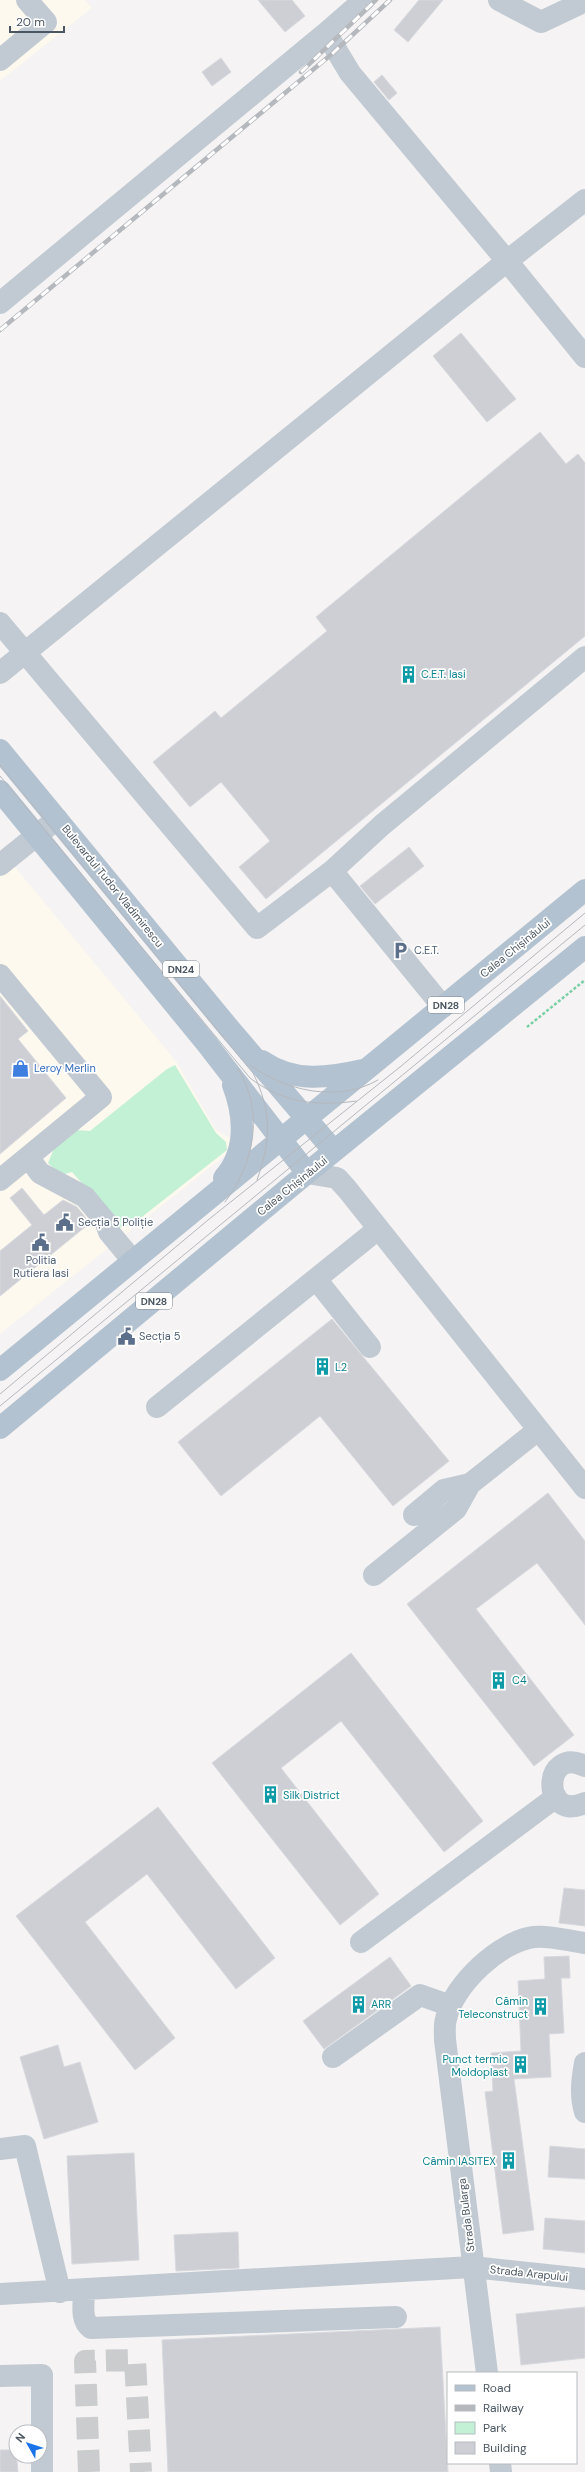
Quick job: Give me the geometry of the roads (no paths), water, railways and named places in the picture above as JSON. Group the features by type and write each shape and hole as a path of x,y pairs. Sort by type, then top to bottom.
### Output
{"main road":[{"name":"Bulevardul Tudor Vladimirescu","path":"0,750 252,1055 334,1151"},
{"name":"DN24","path":"0,791 228,1072 307,1173"},
{"name":"Calea Chișinăului","path":"0,1370 206,1199 585,890"},
{"name":"Calea Chișinăului","path":"0,1428 307,1173 585,947"},
{"path":"252,1055 270,1067 302,1077 318,1079 366,1070"},
{"path":"206,1199 234,1167 241,1150 241,1114 228,1072"}],"street":[{"path":"0,60 46,22 27,0"},
{"path":"0,303 364,0"},
{"path":"499,0 541,22 583,5"},
{"path":"326,33 350,73 585,357"},
{"path":"0,672 507,261 585,200"},
{"path":"0,623 24,654 257,928 332,871 382,825 585,657"},
{"path":"0,864 57,818"},
{"path":"332,871 443,1007"},
{"path":"0,975 101,1097 0,1180"},
{"path":"334,1151 337,1178 585,1488"},
{"path":"28,1157 40,1173 85,1197 105,1221 108,1232 133,1261"},
{"path":"307,1173 337,1178"},
{"path":"157,1407 378,1229"},
{"path":"316,1279 370,1347"},
{"path":"374,1575 456,1509 470,1484 538,1430"},
{"path":"414,1515 444,1490 470,1484"},
{"path":"585,1766 572,1762 559,1767 552,1780 551,1787 556,1798 564,1804 571,1806 585,1803"},
{"path":"362,1942 556,1798"},
{"name":"Strada Bularga","path":"487,2372 472,2267 445,2040 446,2018 461,1988 495,1954 512,1942 534,1936 585,1943"},
{"path":"333,2057 420,1995 451,2006"},
{"path":"585,2063 581,2086 582,2102 585,2112"},
{"path":"0,2149 25,2146 60,2292"},
{"name":"Strada Arapului","path":"0,2294 84,2291 472,2267 585,2279"},
{"path":"84,2291 84,2319 86,2324 91,2328 396,2317"},
{"path":"0,2376 42,2375 42,2472"}],"tunnel":[{"path":"89,2472 85,2361 135,2360 141,2472"}],"tram line":[{"path":"0,765 253,1073 264,1100 267,1126 265,1152 257,1180"},
{"path":"0,776 250,1078 274,1093 300,1101 313,1103 342,1103 356,1101"},
{"path":"0,1394 208,1220 400,1067 585,913"},
{"path":"0,1406 585,925"},
{"path":"250,1065 279,1082 312,1091 346,1091 362,1087 378,1080"},
{"path":"225,1202 243,1171 249,1155 252,1137 253,1120 251,1103 246,1086 238,1069"}],"railway":[{"path":"301,72 376,0"},
{"path":"0,330 333,53 390,0"}],"place":[{"name":"C.E.T. Iasi","path":"408,674"},
{"name":"C.E.T.","path":"401,950"},
{"name":"Leroy Merlin","path":"21,1068"},
{"name":"Secția 5 Poliție","path":"65,1222"},
{"name":"Politia Rutiera Iasi","path":"41,1242"},
{"name":"Secția 5","path":"126,1336"},
{"name":"L2","path":"322,1367"},
{"name":"C4","path":"499,1680"},
{"name":"Silk District","path":"270,1795"},
{"name":"ARR","path":"358,2004"},
{"name":"Cămin Teleconstruct","path":"541,2007"},
{"name":"Punct termic Moldoplast","path":"521,2065"},
{"name":"Cămin IASITEX","path":"509,2161"}]}
